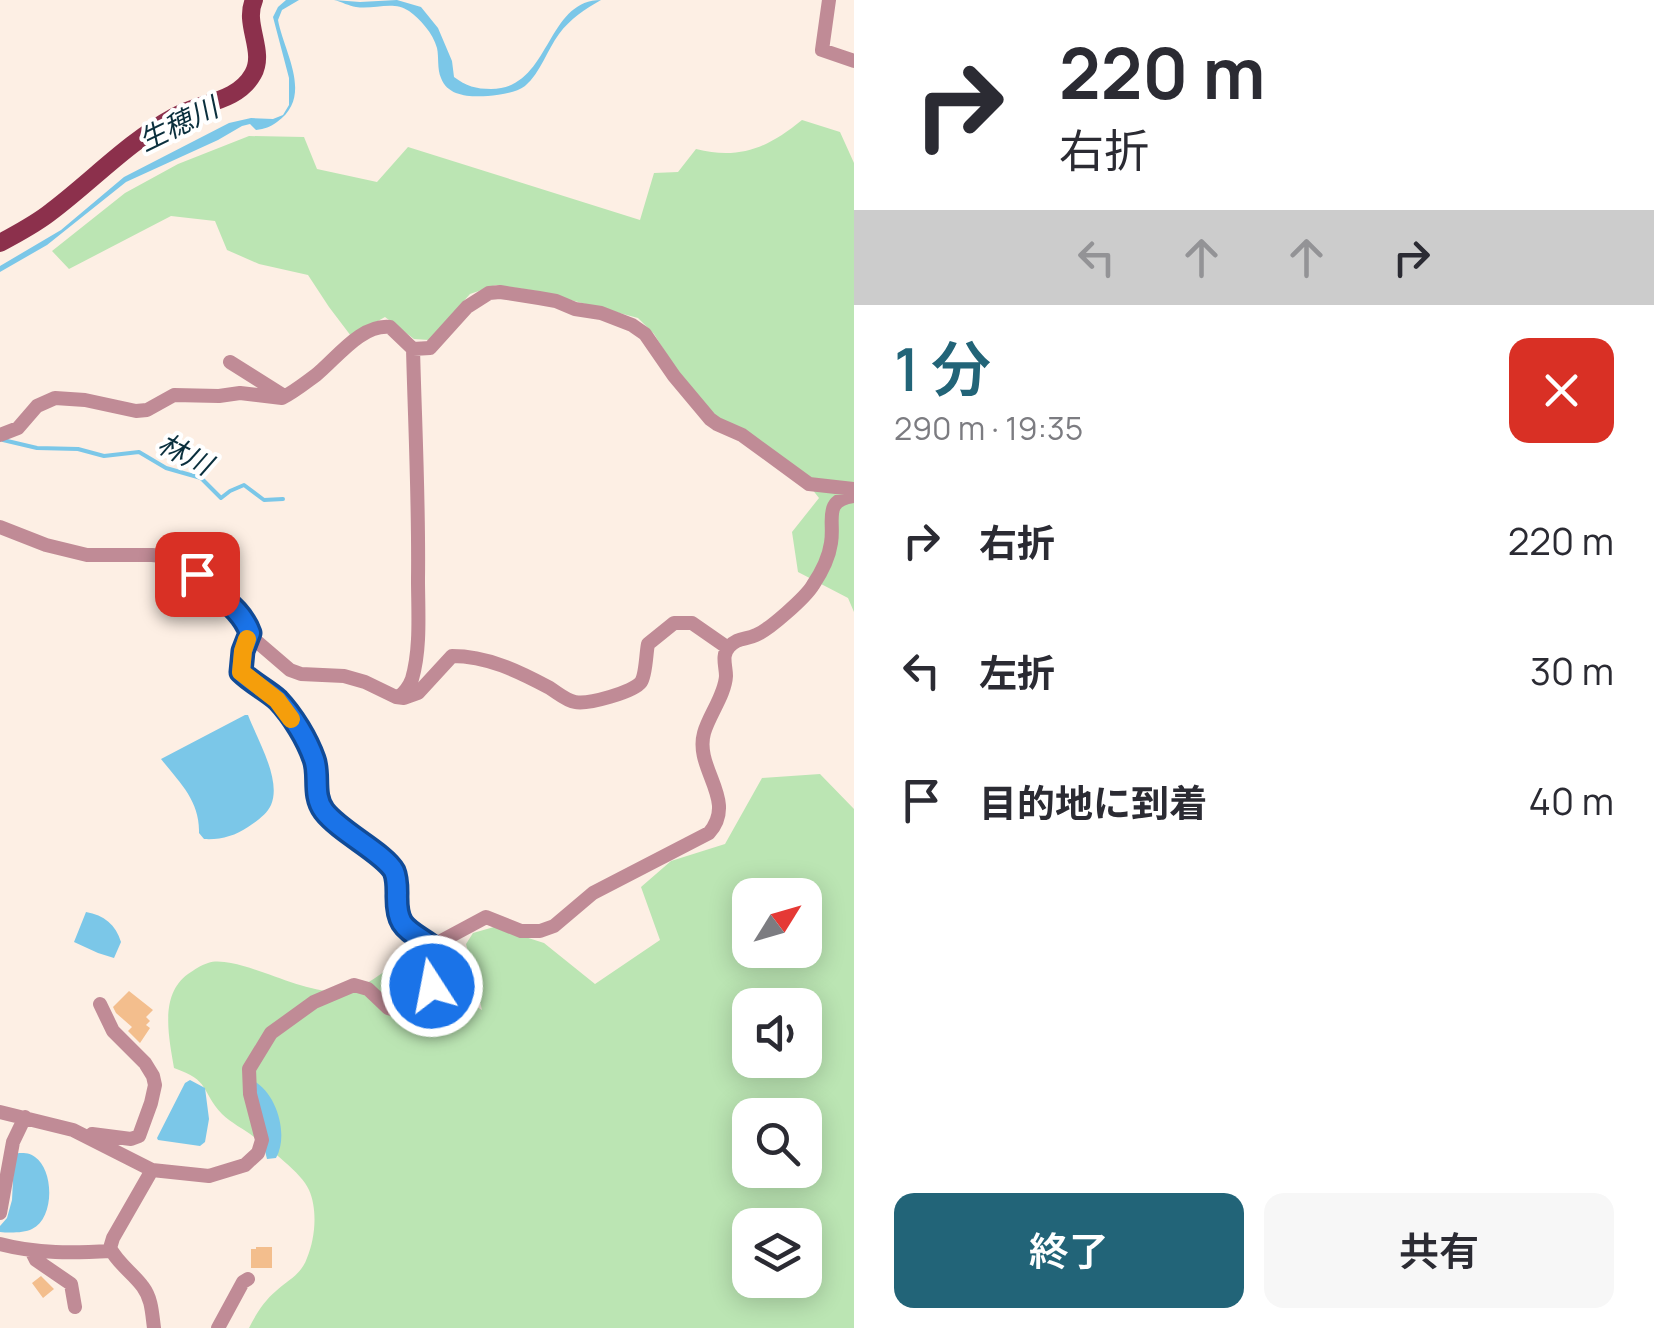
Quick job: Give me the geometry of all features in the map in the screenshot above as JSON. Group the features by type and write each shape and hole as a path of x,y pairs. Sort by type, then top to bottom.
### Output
{"main road":[{"path":"0,243 32,226 124,150 168,120 228,97 245,86 256,71 250,19 254,0"}],"street":[{"path":"829,0 822,50 854,61"},
{"path":"412,349 430,348 467,307 500,292 602,313 645,334 674,376 717,424 742,436 809,484 854,492"},
{"path":"0,435 18,428 37,406 55,398 136,411 147,410 174,394 219,396 240,392 278,400 318,373 353,342 378,327 390,327 412,349 418,512 415,658 412,679 398,697"},
{"path":"230,362 286,397"},
{"path":"0,1112 81,1134 152,1170 210,1176 246,1164 258,1153 262,1140 250,1094 249,1068 271,1033 314,1002 354,985 368,989 393,1010 410,1010 432,986 428,952 432,946 486,918 521,932 554,926 593,893 709,834 720,804 703,756 702,739 725,681 724,656 740,638 758,635 808,594 830,547 830,516 840,499 854,492"},
{"path":"0,527 46,545 87,555 172,557 188,566 238,612 255,640 290,670 312,676 356,678 398,697 418,693 456,656 497,664 567,699 584,703 629,691 641,682 648,644 674,623 692,624 728,648"},
{"path":"250,633 241,672 277,700 302,734 316,764 317,794 323,810 394,870 399,921 432,946"},
{"path":"81,1134 136,1138 143,1131 155,1088 145,1063 116,1035 100,1004"},
{"path":"0,1213 13,1142 25,1118"},
{"path":"152,1170 113,1238 112,1252 147,1294 154,1328"},
{"path":"0,1244 67,1254 112,1252"},
{"path":"32,1250 36,1260 70,1284 75,1307"},
{"path":"218,1328 248,1279"}],"green space":[{"path":"802,120 840,132 854,163 854,612 848,598 798,572 792,532 819,498 793,465 717,418 638,318 537,291 496,285 470,294 429,340 414,339 385,317 351,336 308,275 259,264 227,250 215,221 171,216 69,269 52,251 125,193 178,164 249,136 304,137 317,169 377,182 408,147 640,220 654,173 678,172 696,149 726,153 752,149 777,138"},
{"path":"820,774 854,809 854,1328 249,1328 268,1299 304,1264 314,1233 314,1206 305,1183 292,1169 222,1114 200,1082 174,1068 168,1017 179,983 200,966 220,962 245,966 302,986 344,991 366,983 398,961 482,1010 466,944 473,933 494,927 544,943 595,984 660,940 641,887 671,861 725,844 762,778"}],"water":[{"name":"生穂川","path":"286,0 299,0 282,10 278,20 294,74 294,100 288,112 267,128 242,126 126,182 47,245 0,272 0,266 61,230 124,177 229,123 283,115 289,105 289,78 273,17"},
{"path":"334,0 397,0 421,7 438,28 452,61 454,77 471,86 491,89 511,85 526,75 569,14 583,4 601,0 563,29 525,86 481,96 461,94 444,84 435,42 409,11 396,6 356,7"},
{"path":"245,715 271,772 271,805 238,833 204,839 192,802 161,759"},
{"path":"86,912 104,918 116,931 121,942 114,958 74,942"},
{"path":"190,1080 205,1088 209,1119 205,1142 200,1146 158,1140 185,1083"},
{"path":"254,1081 269,1095 278,1116 281,1138 276,1158 267,1159"},
{"path":"19,1153 31,1155 41,1163 48,1183 48,1205 40,1223 32,1229 0,1232 12,1200 14,1160"}],"building":[{"path":"129,991 153,1010 146,1017 150,1028 140,1043 128,1031 132,1027 113,1007"},
{"path":"272,1247 272,1268 251,1268 251,1249"},
{"path":"41,1276 54,1289 43,1298 32,1283"}],"waterway":[{"name":"林川","path":"3,440 104,456 139,452 166,468 201,478 221,498 244,485 264,500 283,499"}],"slow traffic":[{"path":"247,639 241,672 277,700 291,719"}],"route":[{"path":"197,574 244,619 250,633 241,672 277,700 302,734 316,764 317,794 323,810 394,870 399,921 432,946 428,952 432,986"}]}
